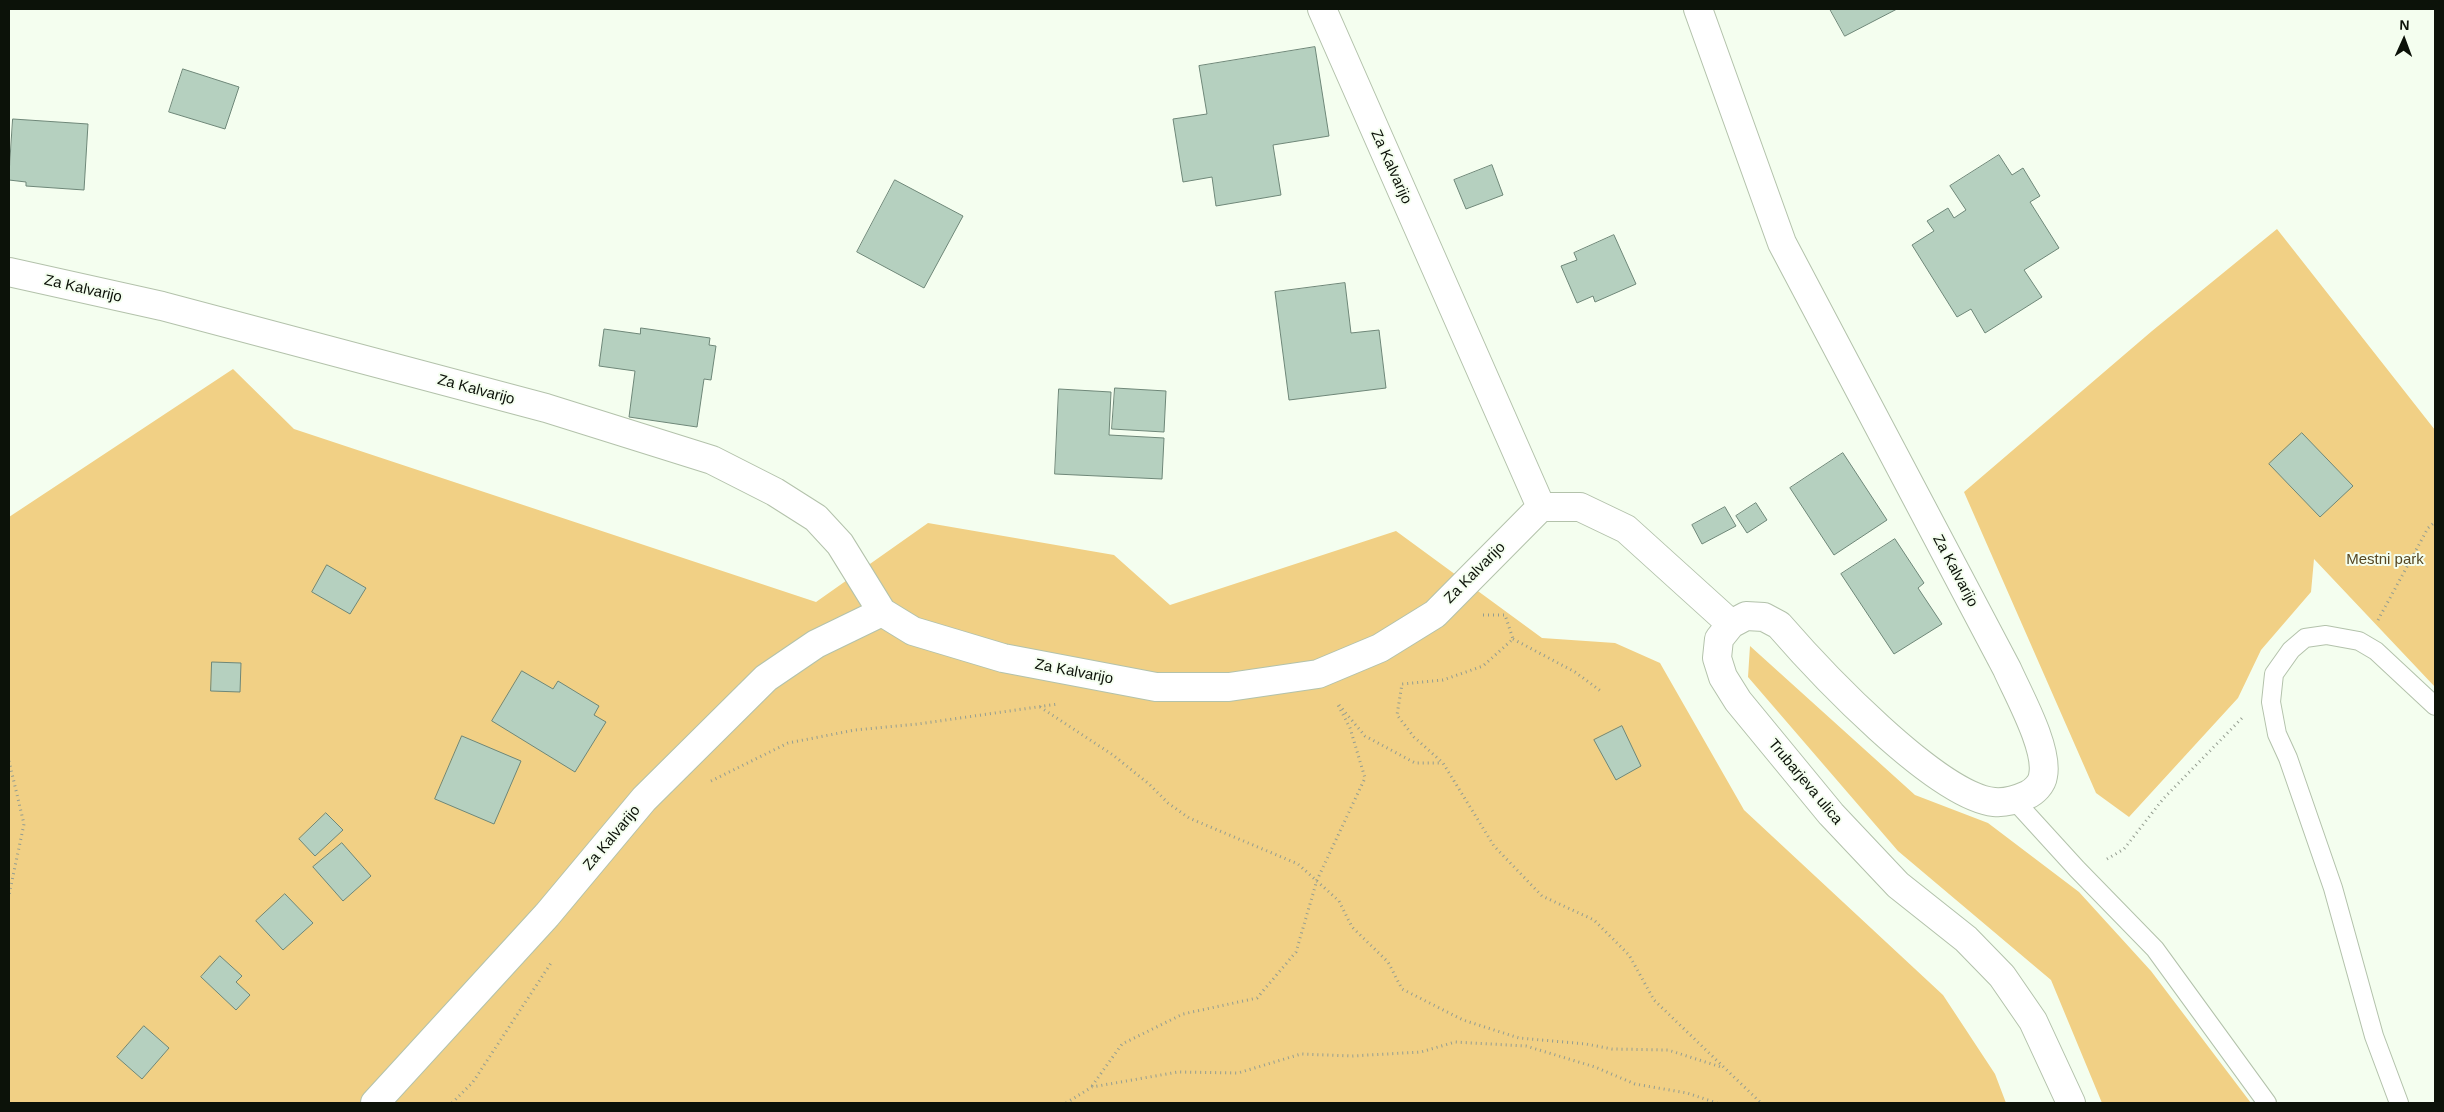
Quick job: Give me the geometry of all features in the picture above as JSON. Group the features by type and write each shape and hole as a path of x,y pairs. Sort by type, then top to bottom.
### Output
{"street":[{"name":"Za Kalvarijo","path":"9,272 162,306 546,408 712,460 775,492 816,518 840,544 882,612 913,631 1004,658 1156,686 1229,687 1318,674 1380,648 1435,614 1542,507 1322,9"},
{"name":"Za Kalvarijo","path":"1698,9 1782,243 2002,660 2031,721 2041,752 2043,776 2035,791 2015,801 1993,802 1971,795 1930,770 1862,712 1779,625 1764,617 1746,616 1731,624"},
{"path":"1542,507 1580,507 1626,529 1731,624"},
{"name":"Za Kalvarijo","path":"375,1103 547,915 644,799 766,678 816,644 882,612"},
{"name":"Trubarjeva ulica","path":"1731,624 1719,639 1717,658 1723,677 1738,701 1831,814 1898,886 1966,939 2002,976 2034,1021 2071,1103"}],"lane":[{"path":"2399,1103 2374,1036 2333,888 2288,758 2276,734 2271,702 2274,674 2291,650 2305,638 2326,635 2359,641 2376,651 2435,706"},
{"path":"2015,801 2076,869 2155,949 2267,1103"}],"path":[{"path":"2376,651 2378,617 2428,528 2435,522"},
{"path":"1435,614 1505,615 1513,639 1575,672 1602,692"},
{"path":"2370,615 2378,617"},
{"path":"1513,639 1483,666 1443,680 1402,684 1397,715 1414,737 1443,763 1494,846 1542,896 1594,920 1629,954 1654,1000 1721,1067 1761,1103"},
{"path":"1092,1087 1122,1044 1183,1014 1257,998 1296,952 1317,880 1365,778 1350,728 1336,700 1365,736 1415,763 1443,763"},
{"path":"703,786 788,743 855,730 918,724 1066,704"},
{"path":"1039,707 1113,755 1149,784 1168,803 1189,818 1298,864 1339,901 1352,927 1388,962 1402,989 1464,1020 1520,1038 1612,1048 1668,1050 1721,1067"},
{"path":"2076,869 2096,865 2124,849 2163,800 2244,716 2247,708"},
{"path":"9,762 24,824 9,896"},
{"path":"452,1103 473,1082 553,960"},
{"path":"1066,1103 1092,1087 1178,1072 1238,1073 1301,1054 1352,1056 1421,1052 1455,1042 1526,1046 1595,1067 1635,1084 1687,1094 1717,1103"}],"green space":[{"name":"Mestni park","path":"2277,229 2435,430 2435,687 2314,559 2311,592 2261,650 2238,698 2129,817 2096,793 1964,492 2152,331"},
{"path":"233,369 294,429 816,602 928,523 1114,555 1170,605 1396,531 1542,638 1615,643 1660,663 1744,810 1943,995 1995,1074 2006,1103 9,1103 9,517"},
{"path":"1750,646 1915,795 1988,823 2079,892 2151,971 2251,1103 2102,1103 2051,980 1898,851 1748,677"}],"building":[{"path":"1830,9 1897,9 1845,36"},
{"path":"1315,47 1329,136 1273,145 1281,195 1216,206 1212,177 1183,182 1173,119 1207,114 1199,66"},
{"path":"183,69 239,87 225,129 169,112"},
{"path":"13,119 88,124 84,190 26,186 26,182 9,180"},
{"path":"1999,155 2012,175 2023,168 2040,196 2030,202 2059,248 2024,270 2042,297 1985,333 1971,309 1957,317 1912,245 1934,231 1927,221 1948,208 1954,218 1966,210 1950,186"},
{"path":"1492,165 1503,195 1466,209 1454,180"},
{"path":"895,180 963,216 924,288 857,252"},
{"path":"1614,235 1636,284 1595,302 1593,296 1577,303 1561,266 1577,260 1574,253"},
{"path":"1345,283 1351,333 1379,330 1386,388 1289,400 1275,292"},
{"path":"641,328 710,338 709,345 716,346 711,380 704,379 697,427 629,417 635,371 599,366 604,329 640,334"},
{"path":"1115,388 1166,391 1164,432 1112,429"},
{"path":"1059,389 1111,392 1109,435 1164,438 1162,479 1055,474"},
{"path":"2302,433 2353,486 2320,517 2269,464"},
{"path":"1843,453 1887,520 1834,555 1790,488"},
{"path":"1756,503 1767,520 1747,533 1736,516"},
{"path":"1725,507 1736,526 1702,544 1692,525"},
{"path":"1895,539 1924,583 1918,588 1942,624 1894,654 1841,574"},
{"path":"327,565 366,588 350,614 312,592"},
{"path":"212,662 241,663 240,692 211,691"},
{"path":"522,671 553,689 558,681 599,706 594,715 606,722 575,772 492,721"},
{"path":"1622,726 1641,766 1616,780 1594,740"},
{"path":"462,736 521,761 494,824 435,799"},
{"path":"326,813 343,830 315,856 299,839"},
{"path":"342,843 371,876 343,901 313,867"},
{"path":"285,894 313,923 283,950 256,921"},
{"path":"220,956 242,976 236,982 250,995 236,1010 201,977"},
{"path":"144,1026 169,1048 142,1079 117,1057"}]}
